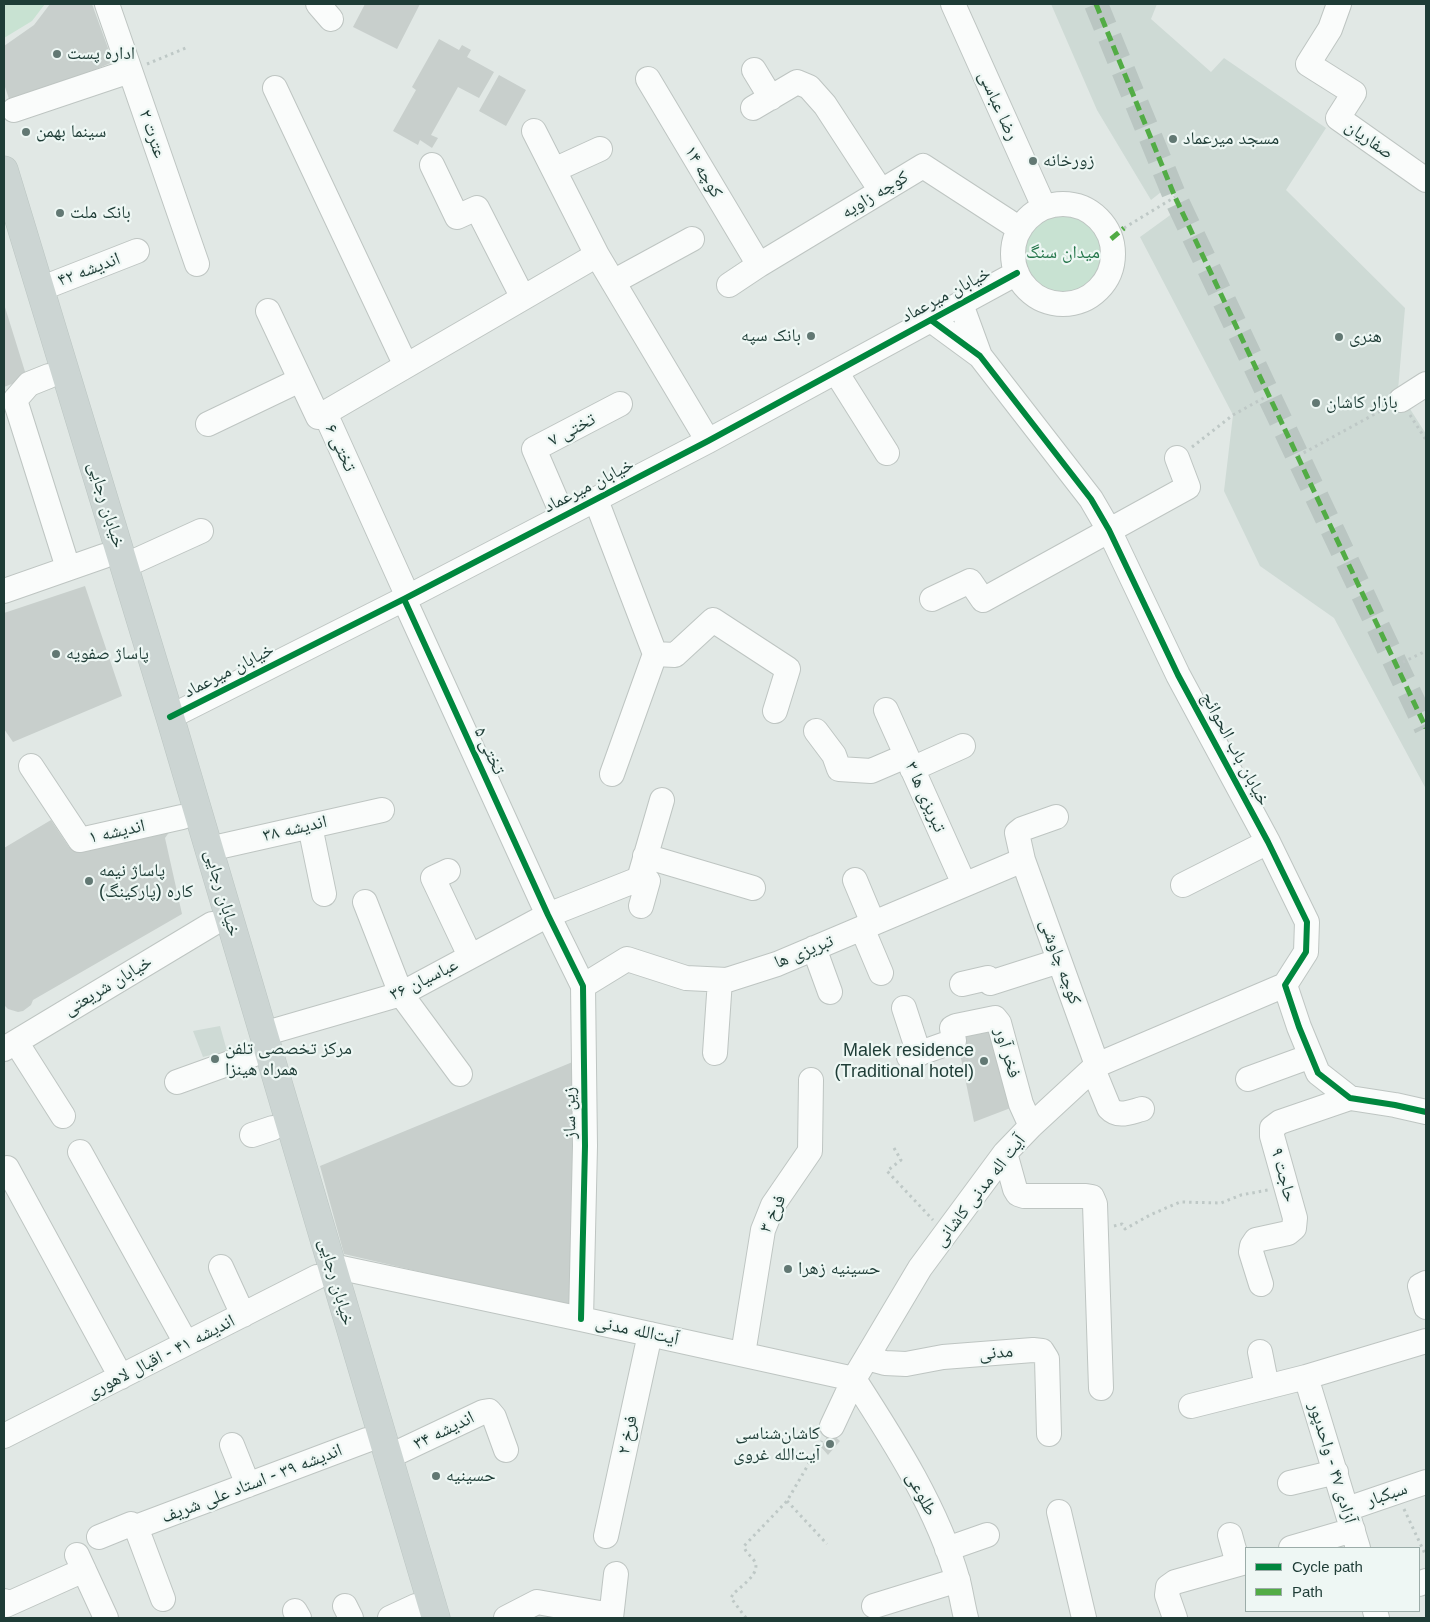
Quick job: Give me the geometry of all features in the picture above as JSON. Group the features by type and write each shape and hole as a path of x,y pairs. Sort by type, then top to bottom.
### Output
{"main road":[{"name":"خیابان رجایی","path":"4,170 40,289 212,924 257,1044 262,1132 325,1271 367,1440 424,1614"},
{"name":"خیابان رجایی","path":"4,228 49,376 170,717 209,849 257,1044 325,1271 388,1457 424,1614"}],"street":[{"name":"عترت ۲","path":"106,4 198,264"},
{"name":"رضا عباسی","path":"953,4 1044,207"},
{"name":"صفاریان","path":"1340,4 1330,28 1308,64 1354,93 1338,118 1426,180"},
{"path":"754,70 762,103 797,82 809,88 825,105 881,191"},
{"path":"14,110 130,71"},
{"name":"کوچه ۱۴","path":"648,79 759,265"},
{"path":"275,88 406,366"},
{"path":"534,132 597,255 708,441"},
{"path":"554,170 600,149"},
{"path":"432,165 457,217 477,208 523,298"},
{"name":"کوچه زاویه","path":"729,285 923,166 1020,229"},
{"path":"1060,204 1077,205 1092,212 1103,224 1117,233 1110,272 1101,286 1088,297 1072,303 1055,303 1039,298 1026,287 1017,273 1014,243 1020,229 1030,216 1044,207 1060,204"},
{"path":"613,282 692,239"},
{"name":"اندیشه ۴۲","path":"40,289 137,251"},
{"path":"325,413 597,255"},
{"name":"خیابان میرعماد","path":"170,717 596,500 1017,273"},
{"path":"961,304 980,356"},
{"name":"تختی ۶","path":"268,311 318,417 325,413 406,598"},
{"path":"931,320 980,356"},
{"name":"خیابان باب الحوائج","path":"980,356 1091,499 1109,530 1178,675 1268,842 1307,922 1306,952 1285,985"},
{"path":"836,372 887,453"},
{"path":"49,376 29,384 15,400 68,568"},
{"path":"208,424 300,380"},
{"path":"1401,400 1426,384"},
{"name":"تختی ۷","path":"563,516 534,449 620,404"},
{"path":"932,599 970,581 983,600 1188,487 1178,458"},
{"path":"596,500 655,654 612,774"},
{"path":"4,591 68,568 114,561 201,531"},
{"name":"تختی ۵","path":"406,598 548,914"},
{"path":"655,654 675,655 713,620 788,669 775,711"},
{"name":"تبریزی ها ۳","path":"886,710 964,884"},
{"path":"816,732 834,755 839,768 871,771 909,763 963,746"},
{"name":"اندیشه ۱","path":"31,766 80,840 182,817"},
{"path":"641,906 648,881 639,879 662,800"},
{"name":"اندیشه ۳۸","path":"209,849 382,810"},
{"name":"کوچه چاوشی","path":"1056,817 1022,829 1017,833 1023,860 1060,961 1109,1108 1114,1113 1120,1114 1142,1109"},
{"path":"310,826 324,894"},
{"path":"1183,885 1268,842"},
{"path":"645,856 753,888"},
{"name":"تبریزی ها","path":"583,986 627,958 686,978 727,980 777,964 1023,860"},
{"path":"440,874 470,956"},
{"name":"عباسیان ۳۶","path":"177,1082 257,1044 401,994 548,914 639,879"},
{"path":"855,880 881,973"},
{"path":"366,902 401,994 460,1074"},
{"name":"زین ساز","path":"548,914 583,986 585,1146 581,1318"},
{"name":"خیابان شریعتی","path":"7,1046 212,924"},
{"path":"814,948 830,992"},
{"path":"962,984 988,978 990,983 1060,961"},
{"path":"715,1053 720,980"},
{"path":"1285,985 1299,1027 1318,1073 1350,1098 1426,1112"},
{"name":"آیت اله مدنی کاشانی","path":"832,1426 854,1379 920,1268 1005,1153 1031,1126 1095,1067 1285,985"},
{"name":"فخر آور","path":"904,1008 914,1055 954,1042 952,1028 956,1026 995,1018 999,1023 1013,1107 1031,1126"},
{"path":"7,1046 63,1116"},
{"path":"1248,1079 1311,1056"},
{"name":"فرخ ۳","path":"743,1354 763,1230 773,1205 810,1151 811,1080"},
{"name":"حاجت ۹","path":"1261,1284 1251,1252 1252,1246 1256,1240 1288,1233 1294,1228 1295,1218 1272,1136 1272,1128 1280,1122 1350,1098"},
{"path":"80,1152 186,1343"},
{"path":"1005,1153 1018,1194 1024,1196 1086,1196 1092,1197 1095,1204 1101,1388"},
{"path":"7,1168 121,1377"},
{"path":"221,1266 243,1314"},
{"name":"آیت‌الله مدنی","path":"325,1271 581,1318 854,1379"},
{"name":"اندیشه ۴۱ - اقبال لاهوری","path":"4,1436 325,1271"},
{"path":"1426,1283 1420,1286 1426,1307"},
{"name":"فرخ ۲","path":"606,1536 650,1334"},
{"path":"1191,1406 1306,1378 1426,1341"},
{"name":"مدنی","path":"867,1358 885,1363 906,1364 943,1357 1033,1350 1042,1351 1046,1359 1049,1434"},
{"path":"1260,1352 1267,1387"},
{"name":"آزادی ۴۷ - واحدپور","path":"1306,1378 1353,1529"},
{"name":"طلوعی","path":"854,1379 896,1444 931,1512 958,1580 966,1618"},
{"name":"اندیشه ۳۴","path":"388,1457 483,1412 490,1411 506,1450"},
{"name":"اندیشه ۳۹ - استاد علی شریف","path":"99,1537 131,1524 136,1527 367,1440"},
{"path":"232,1445 248,1485"},
{"path":"1290,1483 1336,1472"},
{"name":"سبکبار","path":"1294,1547 1353,1529 1396,1492 1426,1482"},
{"path":"1059,1512 1084,1618"},
{"path":"136,1527 163,1599"},
{"path":"947,1549 987,1535"},
{"path":"1175,1618 1167,1595 1168,1587 1175,1582 1242,1563 1230,1535"},
{"path":"4,1601 6,1605 80,1562 100,1616"},
{"path":"506,1618 537,1602 611,1617 616,1574"},
{"path":"874,1606 958,1580"},
{"path":"390,1618 424,1614"}],"path":[{"path":"130,71 188,47"},
{"path":"1117,233 1175,197"},
{"path":"1178,458 1233,415 1269,395"},
{"path":"1298,456 1401,400 1426,440"},
{"path":"1397,666 1426,651"},
{"path":"894,1148 901,1160 887,1171 945,1234"},
{"path":"1095,1229 1122,1224 1125,1229 1150,1215 1180,1202 1221,1203 1241,1195 1286,1188"},
{"path":"746,1618 731,1598 756,1572 757,1566 755,1561 745,1551 744,1546 787,1501 832,1426"},
{"path":"1396,1492 1426,1556"},
{"path":"787,1501 827,1544"}],"shaded area":[{"name":"بازار کاشان","path":"1051,4 1157,4 1151,19 1211,72 1224,58 1326,128 1286,190 1405,308 1398,390 1426,434 1426,789 1334,618 1260,566 1224,491 1233,415 1140,237 1180,208 1170,185 1151,200 1097,110"},
{"path":"220,1026 227,1051 203,1057 193,1031"}],"green space":[{"path":"4,4 45,4 32,21 4,38"},
{"name":"میدان سنگ","path":"1055,213 1071,213 1092,224 1103,245 1103,261 1092,282 1071,293 1055,293 1041,287 1029,275 1023,261 1023,245 1029,231 1041,219"}],"building":[{"name":"اداره پست","path":"50,4 92,4 113,62 11,105 4,84 4,46 34,25"},
{"path":"365,4 420,4 397,49 353,27"},
{"path":"439,39 459,50 462,45 471,50 467,57 494,72 479,98 458,87 431,135 438,138 432,148 420,140 418,145 393,131 416,90 412,87"},
{"path":"499,75 526,90 506,126 479,111"},
{"path":"4,304 27,378 4,387"},
{"name":"پاساژ صفویه","path":"85,586 122,696 13,742 4,729 4,613"},
{"name":"پاساژ نیمه کاره (پارکینگ)","path":"147,819 170,831 165,838 182,914 33,1000 31,1005 23,1011 18,1012 8,1009 4,1005 4,848 51,820 69,847"},
{"name":"Malek residence (Traditional hotel)","path":"993,1021 1021,1104 974,1122 955,1029"},
{"path":"575,1061 571,1307 344,1254 320,1166"},
{"name":"کاشان‌شناسی آیت‌الله غروی","path":"830,1432 840,1441 828,1455 821,1447"}],"tunnel":[{"path":"1096,4 1175,197 1426,728"}],"marked path":[{"path":"1096,4 1175,197 1426,728"},
{"path":"1111,239 1124,228"}],"cycle path":[{"path":"170,717 404,599 708,441 1017,273"},
{"path":"931,320 980,356 1091,499 1109,530 1178,675 1268,842 1307,922 1306,952 1285,985 1299,1027 1318,1073 1350,1098 1426,1112"},
{"path":"404,599 548,915 583,986 585,1146 581,1319"}],"place":[{"name":"اداره پست","path":"57,54"},
{"name":"سینما بهمن","path":"26,132"},
{"name":"مسجد میرعماد","path":"1173,139"},
{"name":"زورخانه","path":"1033,161"},
{"name":"بانک ملت","path":"60,213"},
{"name":"بانک سپه","path":"811,336"},
{"name":"هنری","path":"1339,337"},
{"name":"بازار کاشان","path":"1316,403"},
{"name":"پاساژ صفویه","path":"56,654"},
{"name":"پاساژ نیمه کاره (پارکینگ)","path":"89,881"},
{"name":"مرکز تخصصی تلفن همراه هینزا","path":"215,1059"},
{"name":"Malek residence (Traditional hotel)","path":"984,1061"},
{"name":"حسینیه زهرا","path":"788,1269"},
{"name":"کاشان‌شناسی آیت‌الله غروی","path":"830,1444"},
{"name":"حسینیه","path":"436,1476"}]}
